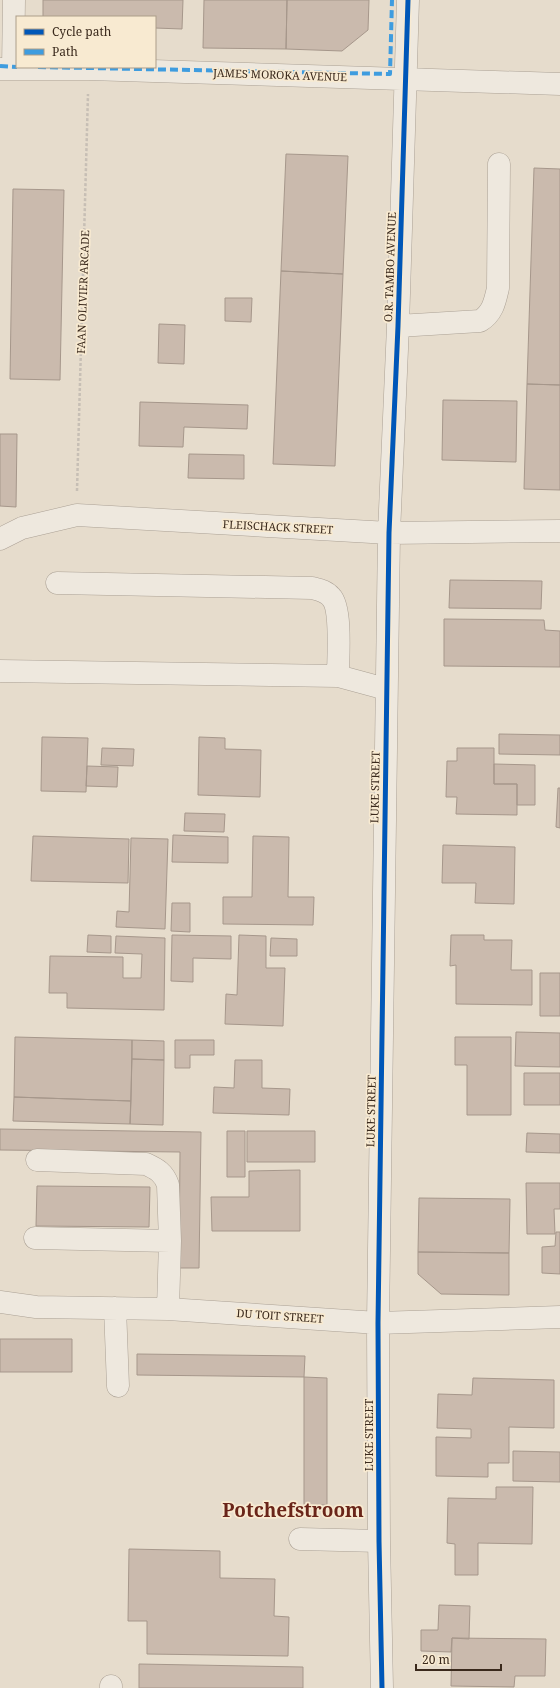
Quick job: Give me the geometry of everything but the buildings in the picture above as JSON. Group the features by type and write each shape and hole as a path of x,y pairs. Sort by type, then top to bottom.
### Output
{"street":[{"path":"7,69 14,0"},
{"name":"O.R. TAMBO AVENUE","path":"389,534 398,326 408,0"},
{"name":"JAMES MOROKA AVENUE","path":"7,69 89,69 560,84"},
{"path":"398,326 480,321 487,317 493,307 498,288 499,164"},
{"name":"FLEISCHACK STREET","path":"0,539 22,528 77,515 389,534 560,531"},
{"name":"LUKE STREET","path":"382,1688 379,1541 378,1323 389,534"},
{"path":"57,583 312,588 323,590 331,596 338,617 338,676"},
{"path":"0,671 338,676 386,689"},
{"path":"37,1160 146,1164 157,1169 165,1176 168,1185 170,1241 168,1308"},
{"path":"35,1238 170,1241"},
{"name":"DU TOIT STREET","path":"0,1302 36,1308 168,1308 378,1323 560,1317"},
{"path":"115,1308 118,1386"},
{"path":"300,1539 379,1541"}],"marked path":[{"path":"88,68 390,74 392,0"},
{"path":"0,66 16,67"}],"cycle path":[{"path":"382,1688 379,1541 378,1323 389,533 398,326 408,0"}],"district":[{"name":"Potchefstroom","path":"293,1510"}]}
